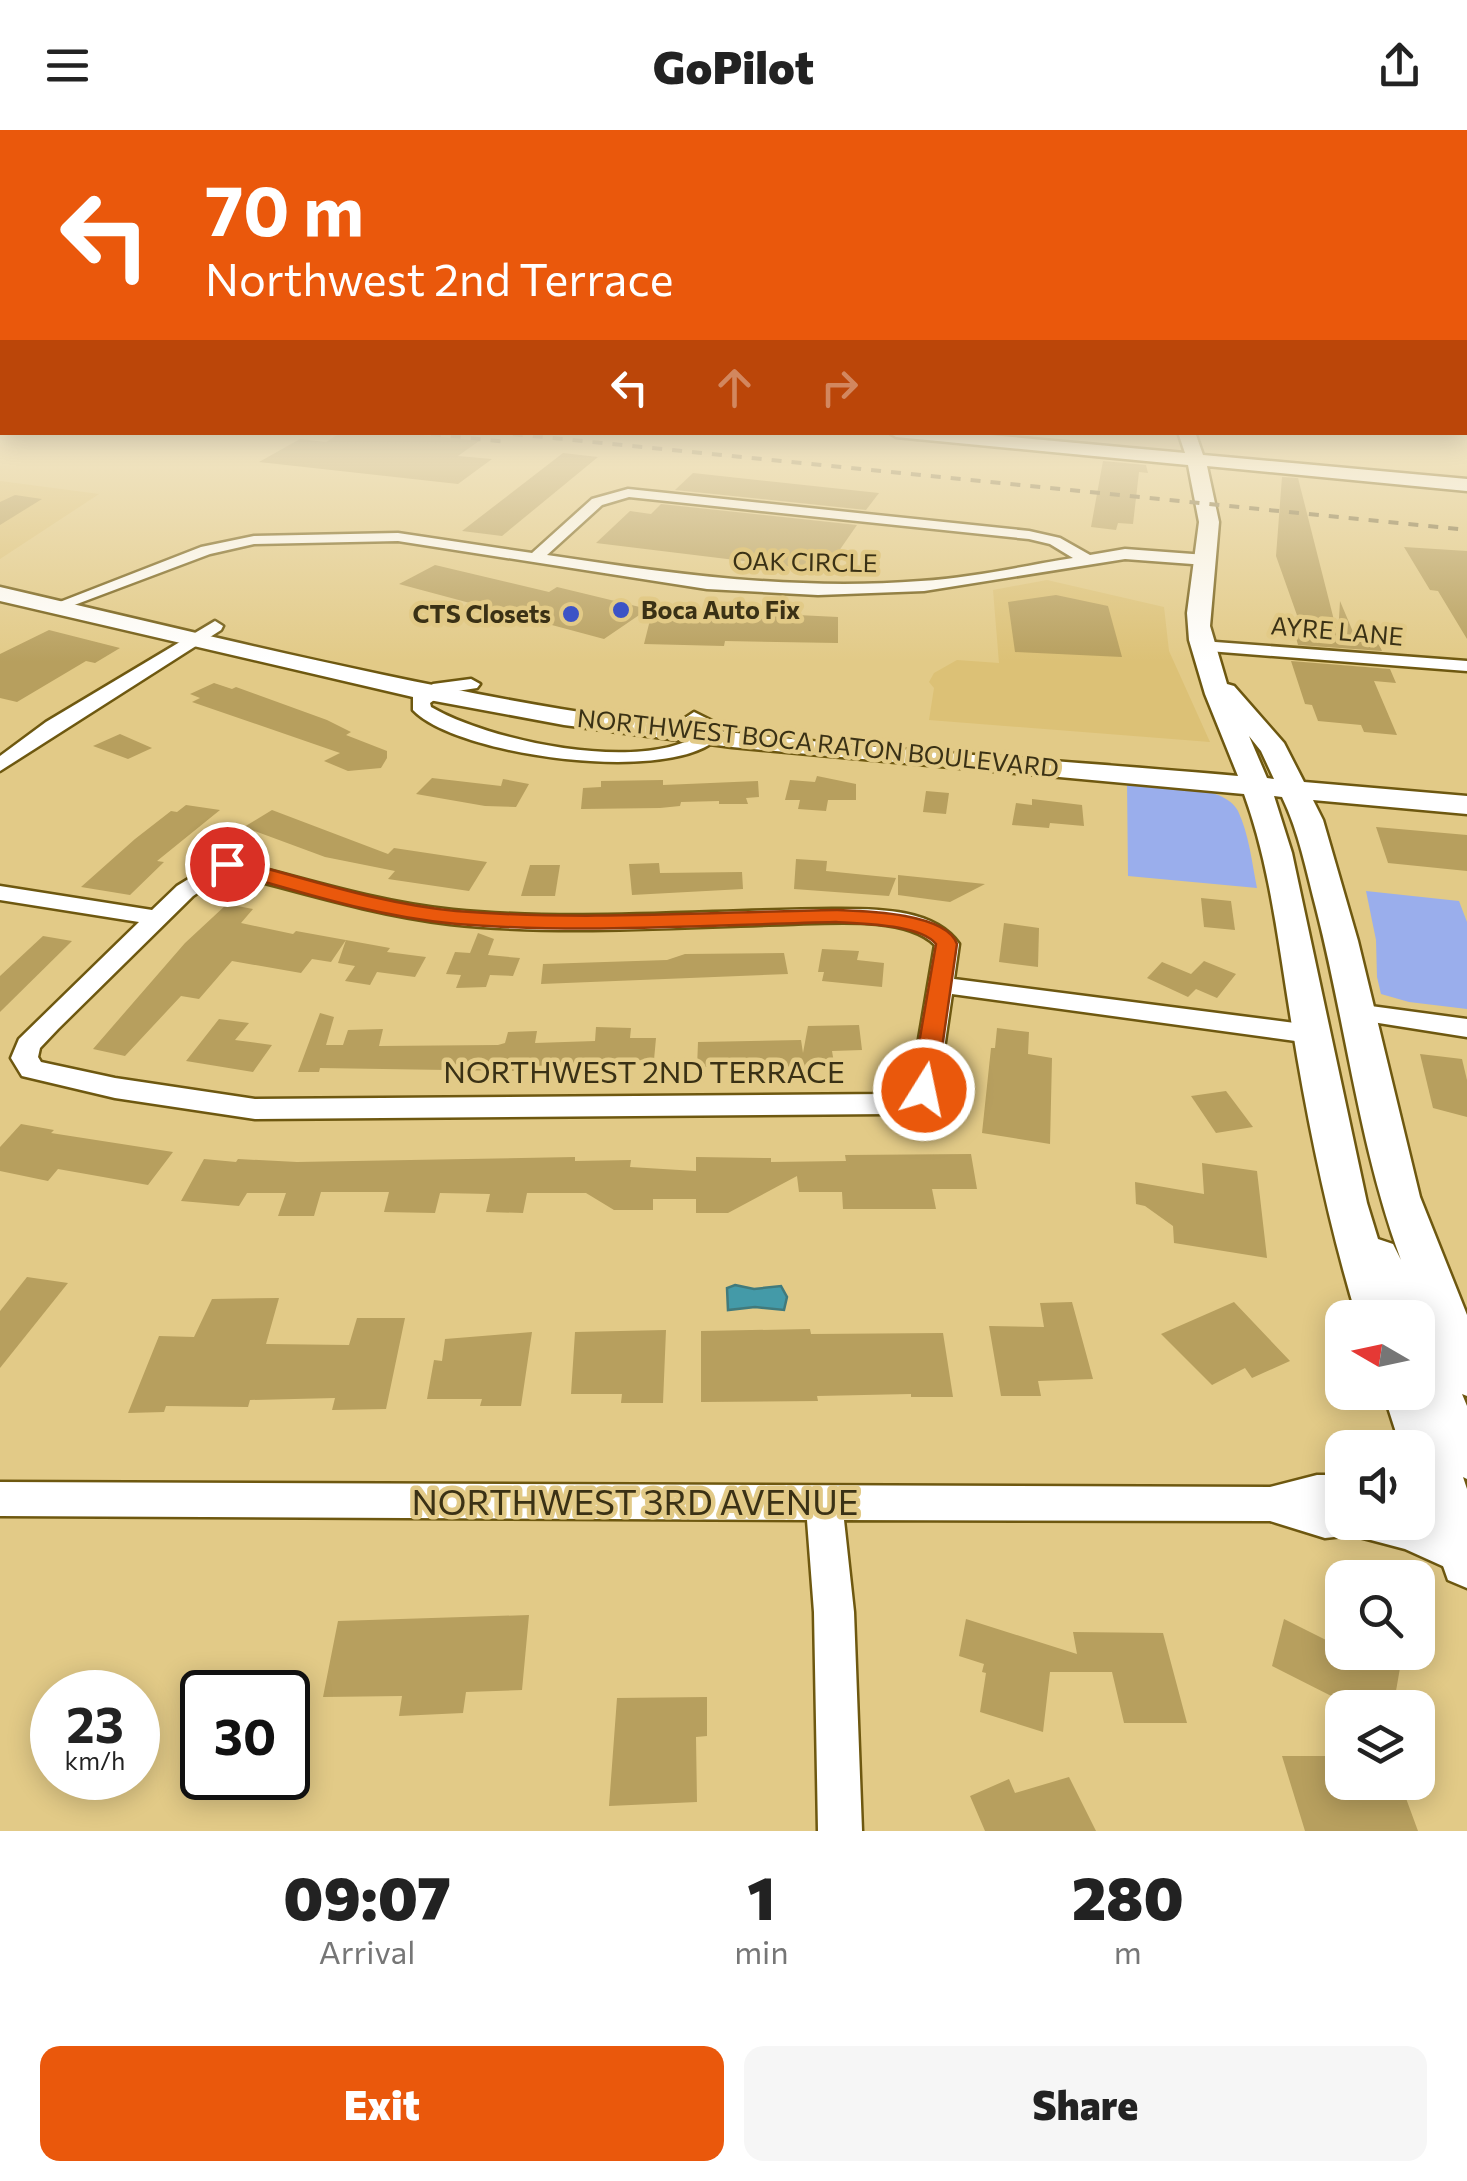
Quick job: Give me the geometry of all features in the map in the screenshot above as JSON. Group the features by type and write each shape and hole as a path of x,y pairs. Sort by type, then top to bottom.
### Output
{"main road":[{"path":"1204,503 1209,523 1197,601 1202,646 1229,728 1272,778 1322,864 1399,1197 1467,1375"},
{"name":"NORTHWEST BOCA RATON BOULEVARD","path":"0,578 66,601"},
{"name":"NORTHWEST BOCA RATON BOULEVARD","path":"0,594 66,601 205,632 702,727"},
{"name":"NORTHWEST BOCA RATON BOULEVARD","path":"205,632 429,692 564,718 1272,778 1467,787"},
{"path":"1272,778 1277,851 1310,1034 1344,1205 1374,1300"},
{"name":"NORTHWEST BOCA RATON BOULEVARD","path":"1272,778 1467,805"},
{"path":"1344,1205 1391,1278 1400,1300"},
{"path":"1435,1386 1454,1436 1467,1456"},
{"path":"1413,1410 1454,1535"}],"street":[{"path":"535,558 598,503"},
{"path":"735,503 1029,535 1055,541 1084,558"},
{"name":"OAK CIRCLE","path":"66,601 206,550 254,540 398,537 707,584 818,590 924,586 1134,553 1206,560"},
{"path":"0,764 53,726 205,632"},
{"name":"AYRE LANE","path":"1202,646 1467,666"},
{"path":"429,692 471,684"},
{"name":"NORTHWEST 2ND TERRACE","path":"223,865 382,907 453,917 564,922 836,916 913,924 944,936 942,985 924,1090 913,1099 889,1104 255,1109 32,1069 24,1058 28,1045 158,918 212,869 223,865"},
{"path":"0,893 158,918"},
{"path":"942,985 1310,1034"},
{"path":"1356,1012 1467,1028"},
{"name":"NORTHWEST 3RD AVENUE","path":"0,1499 1270,1504 1325,1492"},
{"path":"824,1503 834,1612 840,1831"},
{"name":"NORTHWEST 3RD AVENUE","path":"1270,1504 1325,1520"}],"shaded area":[{"path":"0,503 85,503 0,559"},
{"path":"1047,580 1164,607 1169,651 1210,742 929,720 934,688 929,682 934,673 957,660 999,663 993,590"},
{"path":"1127,782 1204,790 1231,802 1245,829 1257,888 1128,876"},
{"path":"1366,891 1459,901 1467,922 1467,1009 1409,1002 1381,994"},
{"path":"735,1285 754,1289 781,1286 787,1297 784,1310 728,1310 727,1288"}],"building":[{"path":"0,503 35,503 0,525"},
{"path":"498,503 542,503 502,536 462,531"},
{"path":"803,503 871,503 866,510"},
{"path":"1095,503 1135,503 1133,524 1118,523 1116,530 1091,527"},
{"path":"1280,503 1304,503 1338,636 1340,601 1356,639 1377,640 1382,651 1298,645 1295,634 1304,635 1276,556"},
{"path":"661,504 857,525 825,571 596,543 630,511 651,514"},
{"path":"1404,547 1467,551 1467,639 1438,591 1430,590"},
{"path":"435,565 549,592 557,587 648,609 604,639 399,584"},
{"path":"1056,595 1108,606 1122,657 1015,652 1008,602"},
{"path":"653,608 838,617 838,643 644,644"},
{"path":"49,630 120,648 95,663 86,661 17,702 0,698 0,654"},
{"path":"1291,661 1390,669 1396,683 1374,681 1397,735 1364,732 1361,725 1318,721 1312,705 1305,704"},
{"path":"214,683 236,687 327,720 351,732 346,735 387,751 387,758 381,768 348,771 324,761 340,753 192,702 200,698 190,694"},
{"path":"120,734 152,748 128,759 93,746"},
{"path":"817,776 856,784 856,800 828,800 826,811 798,809 800,800 785,800 790,780 815,782"},
{"path":"432,778 501,786 503,779 529,784 516,807 485,806 416,794"},
{"path":"663,780 663,785 758,781 759,797 746,798 748,804 681,802 680,806 660,808 581,809 583,788 601,787 601,781"},
{"path":"926,791 949,793 946,814 923,812"},
{"path":"1032,799 1082,805 1084,826 1012,825 1016,803 1032,805"},
{"path":"186,805 220,810 157,861 164,862 130,895 81,887 135,839 171,811 177,812"},
{"path":"272,810 388,854 394,848 487,862 469,891 388,879 395,871 325,857 244,827"},
{"path":"1376,827 1467,835 1467,871 1388,863"},
{"path":"796,859 827,861 826,871 896,878 889,896 794,889"},
{"path":"659,863 660,873 742,872 743,889 632,895 629,864"},
{"path":"530,865 560,865 555,896 521,896"},
{"path":"898,875 985,884 950,902 898,895"},
{"path":"1201,898 1231,901 1235,930 1204,927"},
{"path":"227,904 253,909 241,923 346,940 331,962 312,959 301,973 232,961 199,999 181,996 125,1056 93,1049 185,943"},
{"path":"1004,923 1039,928 1038,967 999,962"},
{"path":"478,933 494,939 488,955 520,958 513,976 490,975 486,987 456,988 461,975 446,974 455,952 470,953"},
{"path":"43,936 72,941 0,1012 0,976"},
{"path":"346,940 390,948 387,952 426,957 415,977 377,972 370,985 345,981 355,966 338,963"},
{"path":"822,949 859,951 857,960 884,963 882,987 822,981 824,972 818,972"},
{"path":"784,953 788,974 541,984 543,964 667,960 685,954"},
{"path":"1204,961 1236,974 1217,998 1196,989 1188,997 1147,978 1162,962 1191,974"},
{"path":"320,1013 334,1017 326,1045 343,1045 348,1030 383,1029 379,1046 498,1045 505,1043 508,1032 537,1031 535,1043 595,1041 596,1027 631,1028 630,1038 656,1038 654,1060 614,1061 613,1070 591,1070 592,1065 516,1066 515,1071 320,1068 319,1072 298,1072"},
{"path":"219,1019 249,1023 235,1040 272,1045 253,1072 186,1061"},
{"path":"859,1025 862,1050 832,1051 835,1069 734,1064 697,1068 698,1042 801,1040 803,1053 808,1026"},
{"path":"997,1028 1029,1032 1028,1054 1052,1058 1050,1144 982,1133 991,1048 995,1048"},
{"path":"1420,1054 1462,1059 1467,1080 1467,1117 1433,1108"},
{"path":"1226,1091 1253,1127 1216,1133 1191,1096"},
{"path":"21,1124 54,1130 51,1133 173,1152 148,1185 58,1169 48,1181 0,1171 0,1147"},
{"path":"971,1154 977,1189 932,1189 936,1209 843,1209 842,1192 799,1192 797,1176 728,1213 696,1213 696,1199 653,1199 653,1210 614,1210 586,1193 527,1193 523,1213 486,1212 490,1194 440,1193 435,1213 384,1212 389,1192 321,1192 314,1216 278,1216 286,1193 247,1193 239,1206 181,1201 204,1159 297,1162 575,1157 575,1161 631,1160 630,1167 696,1171 696,1157 771,1158 771,1162 846,1161 845,1155"},
{"path":"1202,1163 1257,1171 1267,1258 1174,1243 1173,1226 1136,1204 1135,1182 1204,1194"},
{"path":"27,1277 68,1283 0,1368 0,1311"},
{"path":"279,1298 266,1344 349,1345 357,1318 405,1318 386,1409 332,1410 335,1398 250,1400 248,1407 166,1406 164,1412 128,1413 159,1336 194,1337 212,1299"},
{"path":"1072,1302 1093,1379 1038,1381 1041,1396 1001,1396 989,1326 1044,1327 1040,1303"},
{"path":"1234,1302 1290,1361 1252,1378 1245,1368 1212,1385 1161,1334"},
{"path":"810,1329 811,1334 943,1333 953,1397 911,1394 817,1396 818,1401 701,1402 701,1331"},
{"path":"666,1330 663,1403 621,1403 622,1394 571,1394 575,1332"},
{"path":"532,1332 521,1406 480,1406 482,1399 427,1399 434,1360 442,1361 445,1339"},
{"path":"529,1615 522,1690 466,1692 463,1713 399,1716 402,1696 323,1697 338,1621"},
{"path":"966,1619 1077,1654 1073,1632 1163,1633 1187,1723 1124,1723 1112,1672 1050,1672 1043,1732 980,1712 984,1664 959,1656"},
{"path":"1284,1619 1325,1640 1325,1670 1400,1670 1396,1690 1325,1693 1272,1666"},
{"path":"707,1697 707,1736 696,1737 697,1802 609,1806 617,1698"},
{"path":"1282,1756 1325,1756 1325,1800 1407,1800 1418,1831 1305,1831"},
{"path":"1069,1777 1096,1831 985,1831 970,1796 1009,1779 1015,1793"}],"railway":[{"path":"1202,503 1467,530"}],"place":[{"name":"Boca Auto Fix","path":"621,610"},
{"name":"CTS Closets","path":"571,614"}],"route":[{"path":"227,864 330,895 453,917 564,922 836,916 878,918 934,930 944,936 946,944 924,1090"}]}
